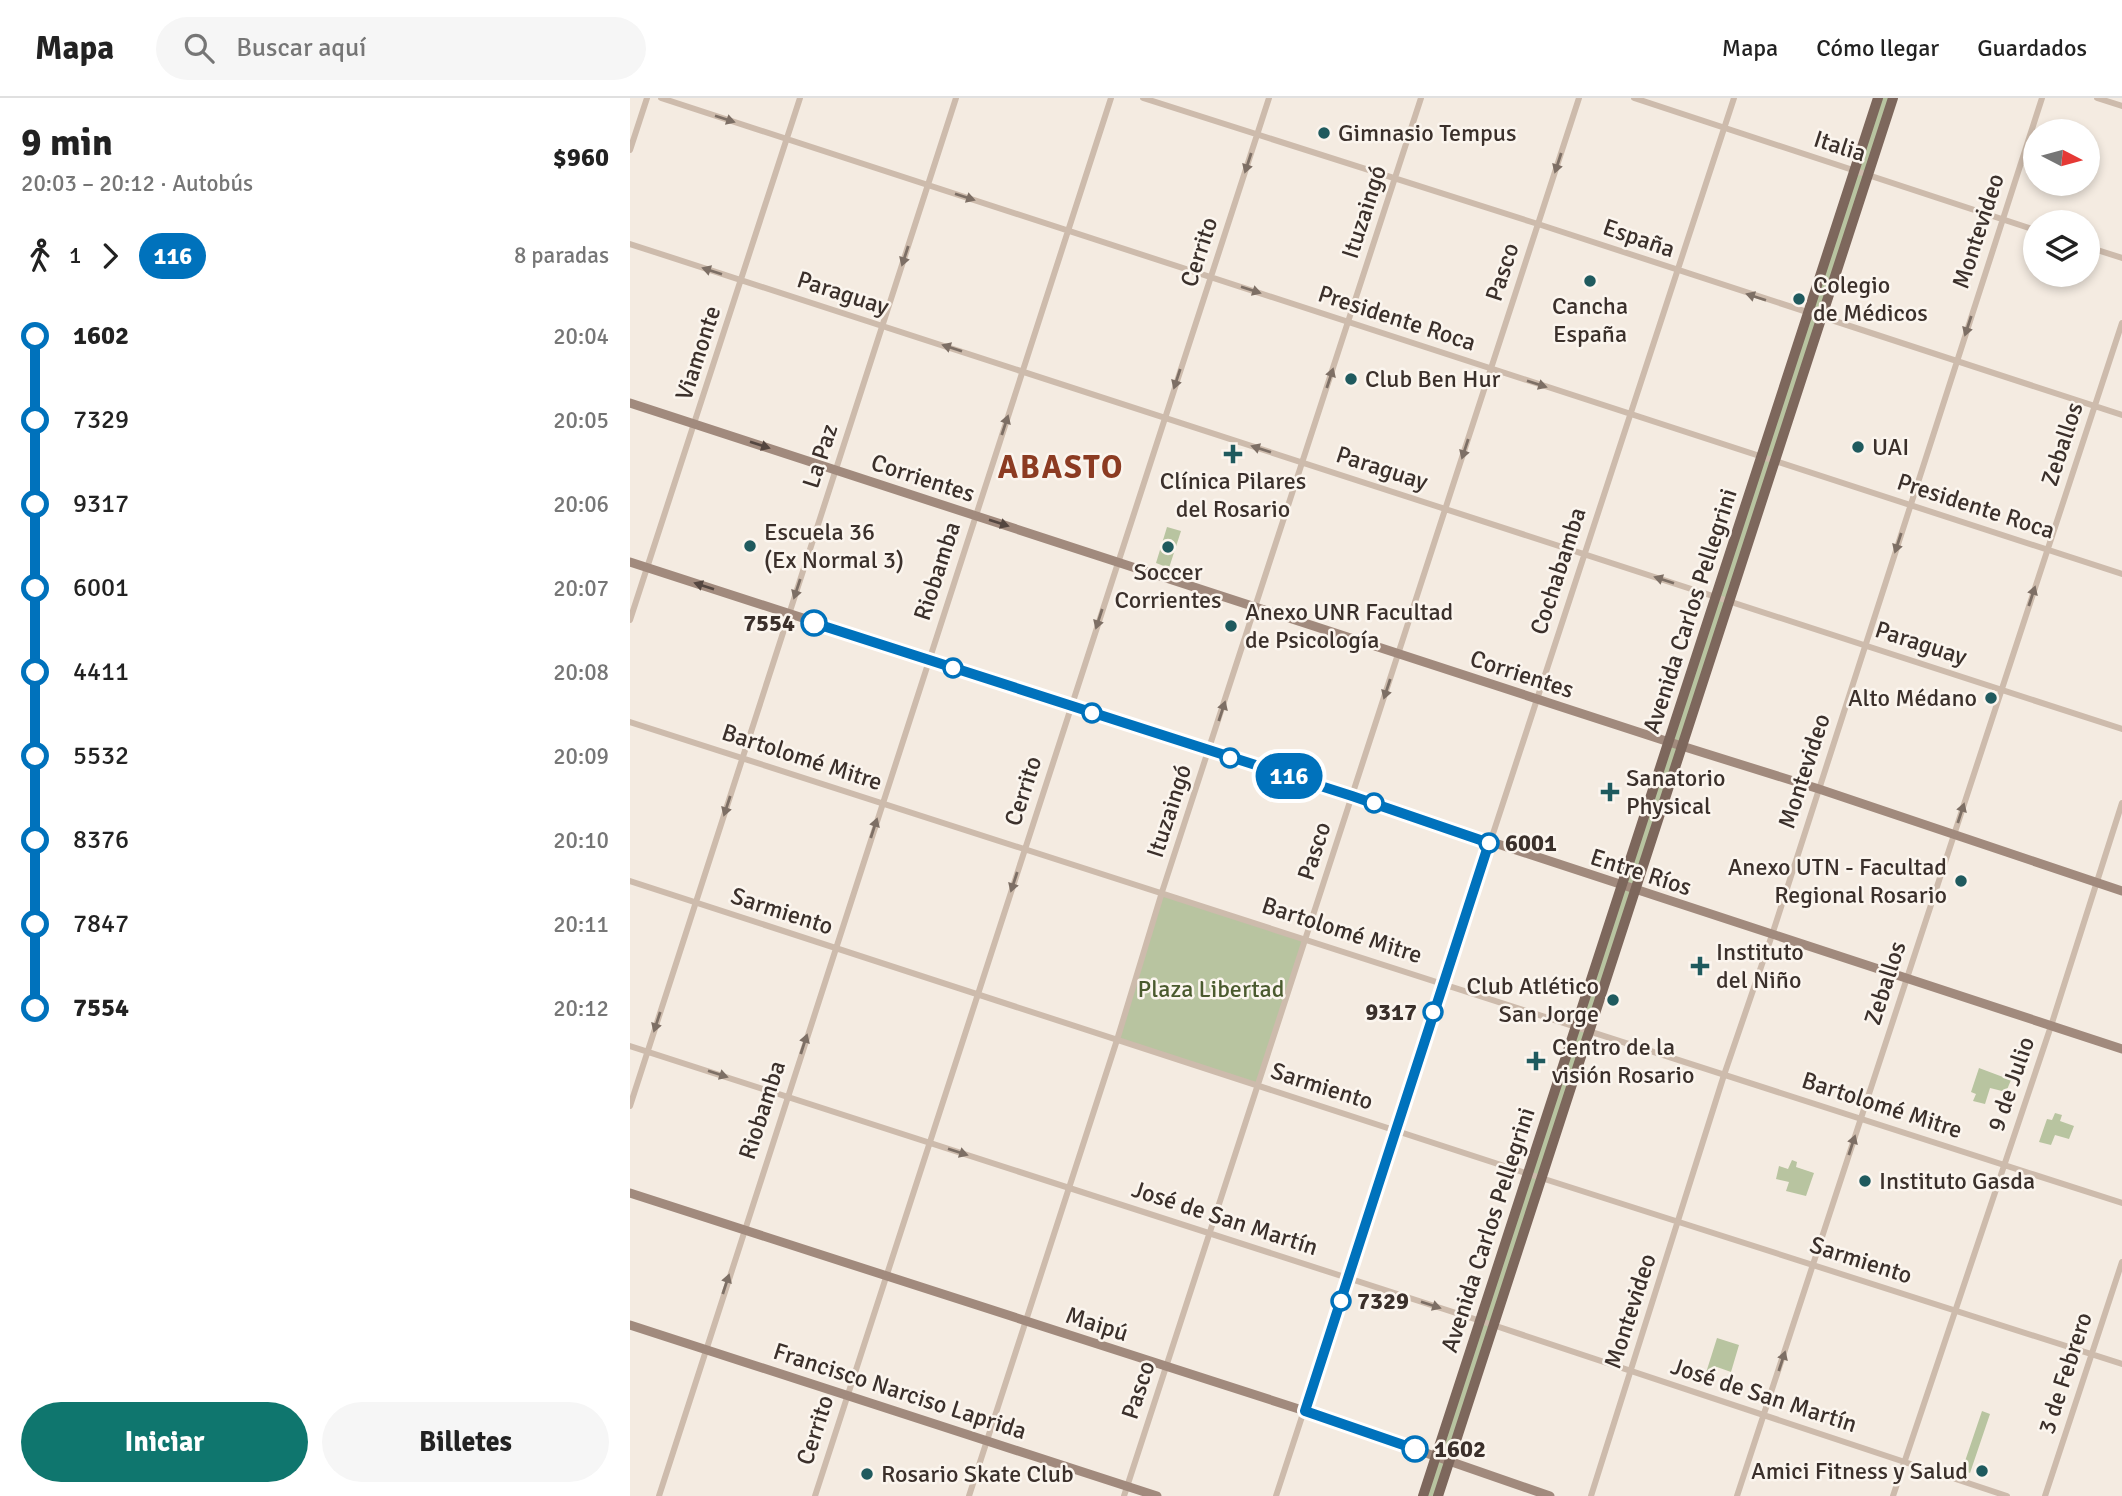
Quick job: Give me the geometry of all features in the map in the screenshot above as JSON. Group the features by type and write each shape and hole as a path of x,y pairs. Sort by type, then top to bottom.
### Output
{"main road":[{"name":"Avenida Carlos Pellegrini","path":"1423,1496 1878,98"},
{"name":"Avenida Carlos Pellegrini","path":"1438,1496 1893,98"},
{"name":"Corrientes","path":"630,403 1819,789 2122,891"},
{"name":"Entre Ríos","path":"630,562 2122,1049"},
{"name":"Maipú","path":"630,1193 1305,1411 1550,1496"},
{"name":"Francisco Narciso Laprida","path":"630,1325 1157,1496"}],"street":[{"path":"630,150 647,98"},
{"name":"Presidente Roca","path":"660,98 2122,574"},
{"name":"Viamonte","path":"630,620 800,98"},
{"name":"La Paz","path":"630,1106 956,98"},
{"name":"Riobamba","path":"659,1496 1111,98"},
{"name":"España","path":"1143,98 2122,415"},
{"name":"Cerrito","path":"815,1496 1269,98"},
{"name":"Ituzaingó","path":"969,1496 1117,1040 1162,892 1421,98"},
{"name":"Pasco","path":"1124,1496 1579,98"},
{"name":"Italia","path":"1634,98 2023,226"},
{"name":"Cochabamba","path":"1276,1496 1734,98"},
{"name":"Montevideo","path":"1591,1496 1724,1075 1772,935 2042,98"},
{"path":"2097,98 2122,106"},
{"name":"Paraguay","path":"630,244 2122,729"},
{"path":"2100,251 2122,258"},
{"name":"Zeballos","path":"1737,1496 2122,323"},
{"name":"Bartolomé Mitre","path":"630,722 2122,1203"},
{"name":"9 de Julio","path":"1893,1496 2051,1026 2122,803"},
{"name":"Sarmiento","path":"630,881 1528,1174 2122,1364"},
{"name":"José de San Martín","path":"630,1046 1494,1325 2007,1496"},
{"name":"3 de Febrero","path":"2045,1496 2122,1262"}],"green space":[{"path":"1878,98 1893,98 1438,1496 1423,1496"},
{"name":"Soccer Corrientes","path":"1167,527 1181,531 1169,568 1156,563"},
{"name":"Plaza Libertad","path":"1162,892 1306,938 1258,1084 1117,1040"},
{"path":"1979,1068 2011,1080 2006,1092 1990,1088 1985,1104 1973,1101 1976,1094 1971,1092"},
{"path":"2055,1113 2062,1115 2060,1121 2074,1126 2069,1139 2055,1135 2051,1145 2039,1142 2047,1119 2052,1120"},
{"path":"1792,1160 1797,1162 1796,1167 1814,1173 1806,1196 1786,1191 1789,1182 1776,1179 1779,1166 1788,1169"},
{"path":"1717,1338 1739,1345 1731,1372 1717,1367 1713,1378 1705,1376"},
{"path":"1982,1411 1990,1414 1970,1473 1962,1470"}],"bus line":[{"name":"116","path":"814,623 1352,796 1489,843 1305,1411 1415,1449"}],"place":[{"name":"Gimnasio Tempus","path":"1324,133"},
{"name":"Cancha España","path":"1590,281"},
{"name":"Colegio de Médicos","path":"1799,299"},
{"name":"Club Ben Hur","path":"1351,379"},
{"name":"UAI","path":"1858,447"},
{"name":"Clínica Pilares del Rosario","path":"1233,454"},
{"name":"Escuela 36 (Ex Normal 3)","path":"750,546"},
{"name":"Soccer Corrientes","path":"1168,547"},
{"name":"7554","path":"814,623"},
{"name":"Anexo UNR Facultad de Psicología","path":"1231,626"},
{"name":"Alto Médano","path":"1991,698"},
{"name":"Sanatorio Physical","path":"1610,792"},
{"name":"6001","path":"1489,843"},
{"name":"Anexo UTN - Facultad Regional Rosario","path":"1961,881"},
{"name":"Instituto del Niño","path":"1700,966"},
{"name":"Club Atlético San Jorge","path":"1613,1000"},
{"name":"9317","path":"1433,1012"},
{"name":"Centro de la visión Rosario","path":"1536,1061"},
{"name":"Instituto Gasda","path":"1865,1181"},
{"name":"7329","path":"1341,1301"},
{"name":"1602","path":"1415,1449"},
{"name":"Amici Fitness y Salud","path":"1982,1471"},
{"name":"Rosario Skate Club","path":"867,1474"}],"district":[{"name":"ABASTO","path":"1061,467"}]}
